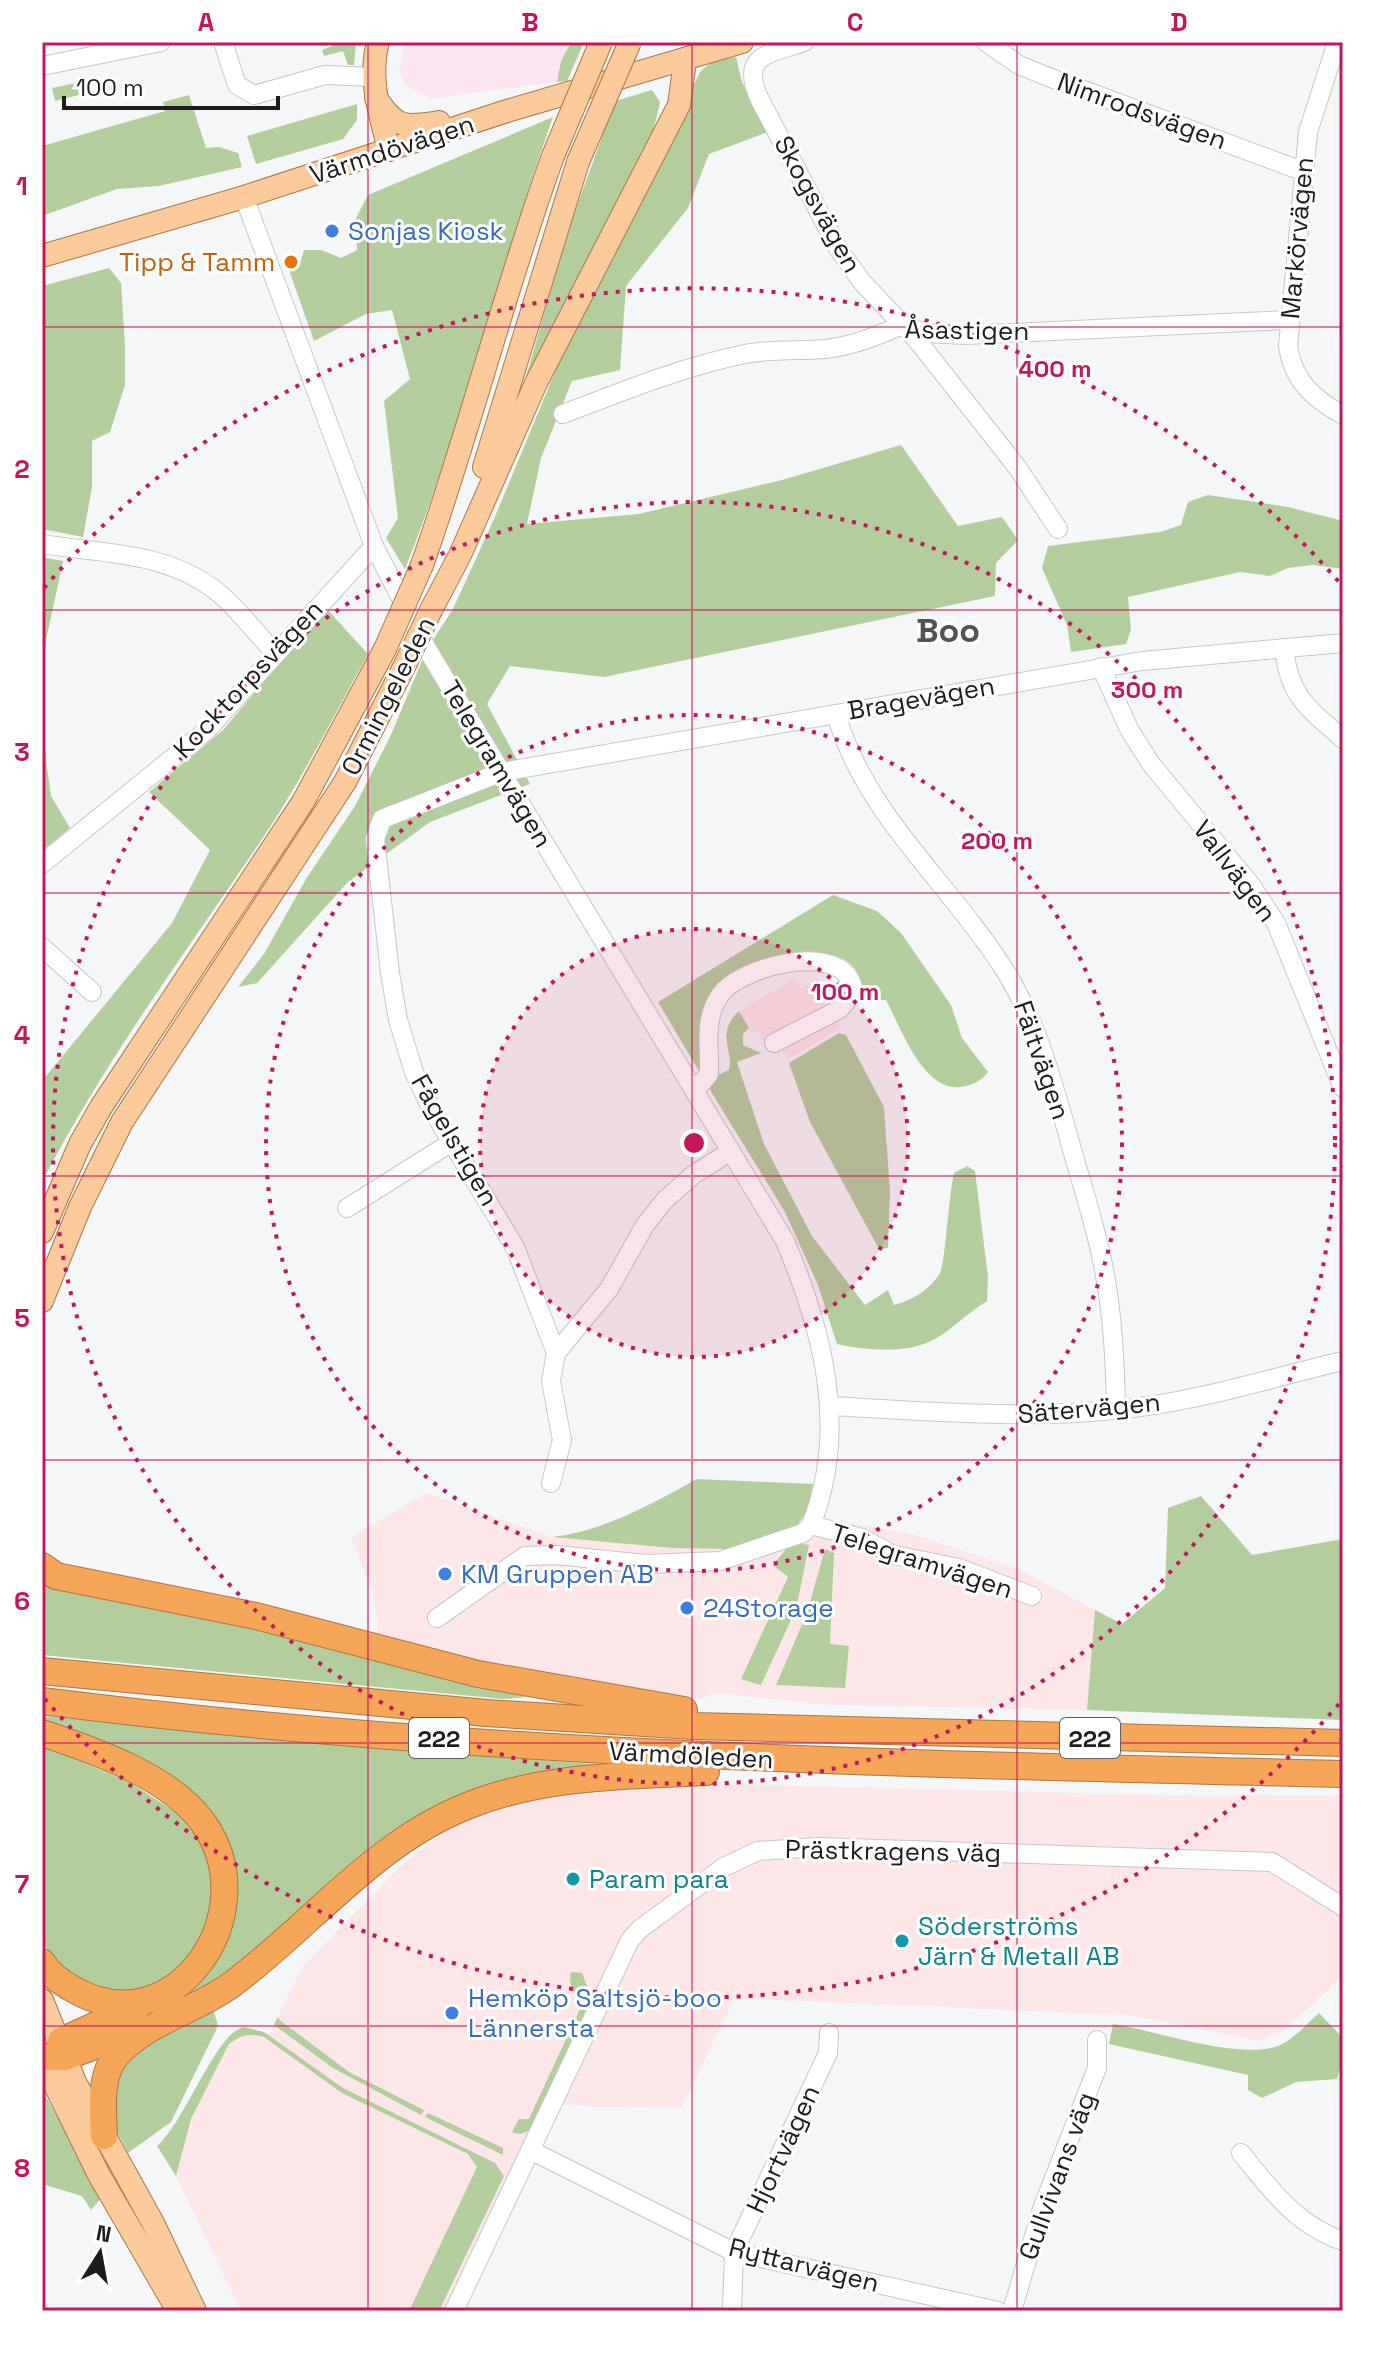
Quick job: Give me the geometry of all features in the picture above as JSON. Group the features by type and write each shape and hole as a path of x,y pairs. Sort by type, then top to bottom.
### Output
{"highway":[{"path":"42,1566 56,1576 256,1616 478,1674 601,1698 837,1733"},
{"name":"Värmdöleden","path":"42,1671 486,1713 837,1733 1343,1743"},
{"name":"Värmdöleden","path":"42,1701 406,1736 837,1763 1343,1774"},
{"path":"42,1733 91,1751 159,1785 204,1823 220,1855 226,1882 222,1922 204,1961 160,1996 50,2054"},
{"path":"104,2136 102,2109 109,2068 118,2054 229,1987 384,1852 469,1805 511,1792 627,1773 692,1773 837,1763"},
{"path":"42,1962 62,1983 84,1996 112,2002 160,1996"},
{"path":"50,2054 183,2013"}],"main road":[{"path":"378,42 375,88 389,150"},
{"name":"Ormingeleden","path":"42,1232 80,1144 101,1107 303,802 385,649 422,565 454,475 512,278 553,156 601,42"},
{"path":"448,574 578,162 630,42"},
{"name":"Värmdövägen","path":"42,256 244,197 507,111 742,42"},
{"path":"448,574 536,383 679,105 685,61"},
{"path":"654,70 670,83 679,105"},
{"path":"375,88 388,115 411,127 507,111"},
{"name":"Ormingeleden","path":"42,1301 80,1207 122,1122 338,793 406,663 448,574"},
{"path":"42,2000 50,2054 99,2175 178,2311"},
{"path":"50,2054 104,2136 153,2223 195,2311"}],"street":[{"path":"42,66 161,42"},
{"path":"223,42 237,85 254,95 325,75 375,88"},
{"name":"Skogsvägen","path":"804,42 760,57 751,75 839,250 862,282 902,325 1017,467 1058,529"},
{"name":"Nimrodsvägen","path":"986,42 1019,65 1302,171"},
{"name":"Markörvägen","path":"1337,42 1308,132 1288,320 1288,346 1295,372 1315,398 1343,415"},
{"name":"Telegramvägen","path":"244,197 374,546 427,649 785,1241 800,1275 820,1340 831,1406 820,1501 811,1525 803,1533 720,1561 646,1564 556,1555 519,1557 437,1618"},
{"name":"Åsastigen","path":"563,414 663,375 719,360 749,353 828,349 868,340 902,325 926,333 966,335 1288,320"},
{"path":"42,544 150,559 182,570 221,596 275,653"},
{"name":"Kocktorpsvägen","path":"42,864 207,730 374,546"},
{"name":"Bragevägen","path":"502,772 1101,667 1343,643"},
{"path":"1284,648 1290,684 1296,694 1343,739"},
{"name":"Vallvägen","path":"1101,667 1129,729 1151,764 1251,885 1276,923 1343,1088"},
{"name":"Fältvägen","path":"836,714 843,739 882,812 984,940 1033,1022 1054,1086 1104,1268 1111,1309 1116,1410"},
{"name":"Fågelstigen","path":"502,772 388,815 376,831 398,1020 414,1072 515,1247 556,1353 551,1381 562,1440 551,1483"},
{"path":"42,947 92,992"},
{"path":"695,1091 709,1074 707,1039 713,1007 733,981 753,970 787,963 821,963 845,972 852,984 843,1006 774,1043"},
{"path":"347,1208 452,1142"},
{"path":"556,1353 609,1289 645,1225 665,1200 693,1175 731,1151"},
{"name":"Sätervägen","path":"831,1406 972,1416 1116,1410 1183,1400 1343,1361"},
{"name":"Telegramvägen","path":"811,1525 862,1538 894,1555 959,1568 1032,1596"},
{"name":"Prästkragens väg","path":"454,2311 630,1940 640,1929 724,1867 758,1851 817,1847 1272,1862 1343,1907"},
{"name":"Hjortvägen","path":"732,2311 734,2252 828,2053 829,2033"},
{"name":"Gullvivans väg","path":"1012,2311 1042,2209 1097,2068 1097,2040"},
{"name":"Ryttarvägen","path":"532,2151 734,2252 998,2311"},
{"path":"1241,2153 1284,2205 1320,2234 1343,2241"}],"shaded area":[{"path":"405,42 571,42 561,61 557,82 431,99 404,84 399,70"},
{"path":"795,978 801,988 810,983 824,1005 830,1006 841,1028 787,1060 775,1036 763,1041 757,1030 751,1033 739,1011"},
{"path":"426,1493 552,1537 672,1548 809,1531 835,1520 916,1535 1019,1569 1095,1610 1087,1710 828,1705 715,1693 699,1700 535,1676 372,1638 378,1625 372,1591 351,1537"},
{"path":"646,1782 1205,1796 1343,1795 1343,1975 1285,2030 1260,2041 1134,2016 735,1998 681,2108 550,2103 444,2311 241,2311 176,2176 191,2119 229,2044 240,2036 253,2034 267,2039 303,1966 407,1860 451,1827 496,1808 579,1788"}],"green space":[{"path":"332,42 356,42 354,65 348,65 343,51 324,56 322,50 332,46"},
{"path":"571,42 584,42 567,81 557,82 561,61"},
{"path":"736,57 742,82 768,132 709,154 688,208 626,286 620,370 572,381 541,458 527,524 639,514 782,480 901,445 958,526 1002,517 1018,540 996,563 995,596 604,677 510,666 487,704 530,784 430,822 348,882 257,983 238,987 264,954 306,879 355,806 390,737 427,649 453,609 494,519 572,331 700,72 711,62"},
{"path":"76,83 79,95 55,101 52,88"},
{"path":"652,90 660,102 653,133 523,388 565,239 615,101"},
{"path":"189,95 206,148 219,147 238,153 242,167 159,186 117,189 42,216 42,146 165,111 163,102"},
{"path":"357,104 357,120 343,139 256,164 247,136"},
{"path":"553,117 446,457 405,569 386,538 398,518 384,401 410,379 392,310 366,314 314,341 288,267 300,263 304,250 321,250 341,258 357,250 356,218 368,195"},
{"path":"109,268 121,283 125,385 110,432 92,441 92,487 83,537 42,529 42,286"},
{"path":"1208,495 1288,507 1343,521 1343,569 1314,565 1288,568 1270,576 1240,572 1128,597 1131,630 1126,644 1071,652 1067,625 1042,568 1048,546 1160,532 1181,525 1188,502"},
{"path":"42,557 63,561 42,659"},
{"path":"326,608 368,654 277,817 119,1050 42,1182 42,1081 172,923 210,850 149,792 223,730"},
{"path":"42,731 51,796 70,828 42,851"},
{"path":"833,895 877,911 901,933 951,1005 962,1038 988,1072 982,1078 961,1087 947,1086 935,1079 915,1056 886,1000 866,1000 856,970 848,962 836,956 819,954 779,956 758,961 725,977 707,1006 699,1071 658,1002"},
{"path":"739,1011 749,1028 743,1034 743,1045 761,1053 737,1062 764,1144 812,1236 865,1305 888,1290 894,1305 901,1303 920,1294 936,1279 942,1267 954,1173 967,1166 975,1171 988,1277 987,1301 938,1337 920,1345 897,1349 837,1344 818,1285 785,1212 710,1090 711,1078 729,1070 728,1027"},
{"path":"839,1033 846,1035 884,1107 890,1191 888,1248 879,1249 810,1122 789,1063"},
{"path":"697,1479 813,1484 807,1512 793,1530 727,1549 672,1548 552,1537 609,1523"},
{"path":"1201,1496 1252,1555 1343,1539 1343,1720 1087,1710 1095,1610 1122,1624 1165,1588 1168,1508"},
{"path":"797,1543 809,1545 796,1609 761,1685 741,1679 788,1577 773,1565 787,1548"},
{"path":"825,1549 834,1553 830,1644 849,1646 845,1688 776,1685 807,1613"},
{"path":"42,1578 210,1615 458,1683 528,1697 504,1699 42,1655"},
{"path":"42,1716 410,1751 596,1764 506,1782 449,1801 422,1814 370,1847 212,1982 165,2009 80,2044 156,2010 200,1979 217,1959 229,1937 236,1913 238,1889 226,1840 212,1816 42,1723"},
{"path":"42,1745 129,1782 185,1818 200,1839 216,1879 208,1935 165,1982 127,1993 79,1982 51,1958 42,1939"},
{"path":"571,1972 582,1973 593,2002 537,2123 523,2133 512,2132 519,2119 529,2119 580,2009 570,1982"},
{"path":"212,2005 218,2026 171,2122 128,2153 111,2120 119,2062"},
{"path":"1319,2013 1343,2038 1343,2057 1337,2079 1296,2082 1262,2098 1248,2090 1248,2075 1109,2044 1113,2024 1227,2048 1270,2048 1286,2042"},
{"path":"277,2018 349,2072 424,2110 421,2115 333,2068 274,2025"},
{"path":"244,2027 264,2032 343,2088 495,2163 504,2176 439,2311 409,2311 477,2167 468,2154 342,2093 264,2037 245,2036 229,2044 191,2119 176,2176 157,2146 179,2118 222,2045"},
{"path":"42,2089 101,2198 91,2210 82,2196 42,2184"},
{"path":"428,2113 503,2148 503,2155 425,2117"}],"place":[{"name":"Sonjas Kiosk","path":"332,231"},
{"name":"Tipp & Tamm","path":"291,262"},
{"name":"KM Gruppen AB","path":"445,1574"},
{"name":"24Storage","path":"687,1608"},
{"name":"Param para","path":"573,1879"},
{"name":"Söderströms Järn & Metall AB","path":"902,1941"},
{"name":"Hemköp Saltsjö-boo Lännersta","path":"452,2013"}],"district":[{"name":"Boo","path":"948,630"}]}
